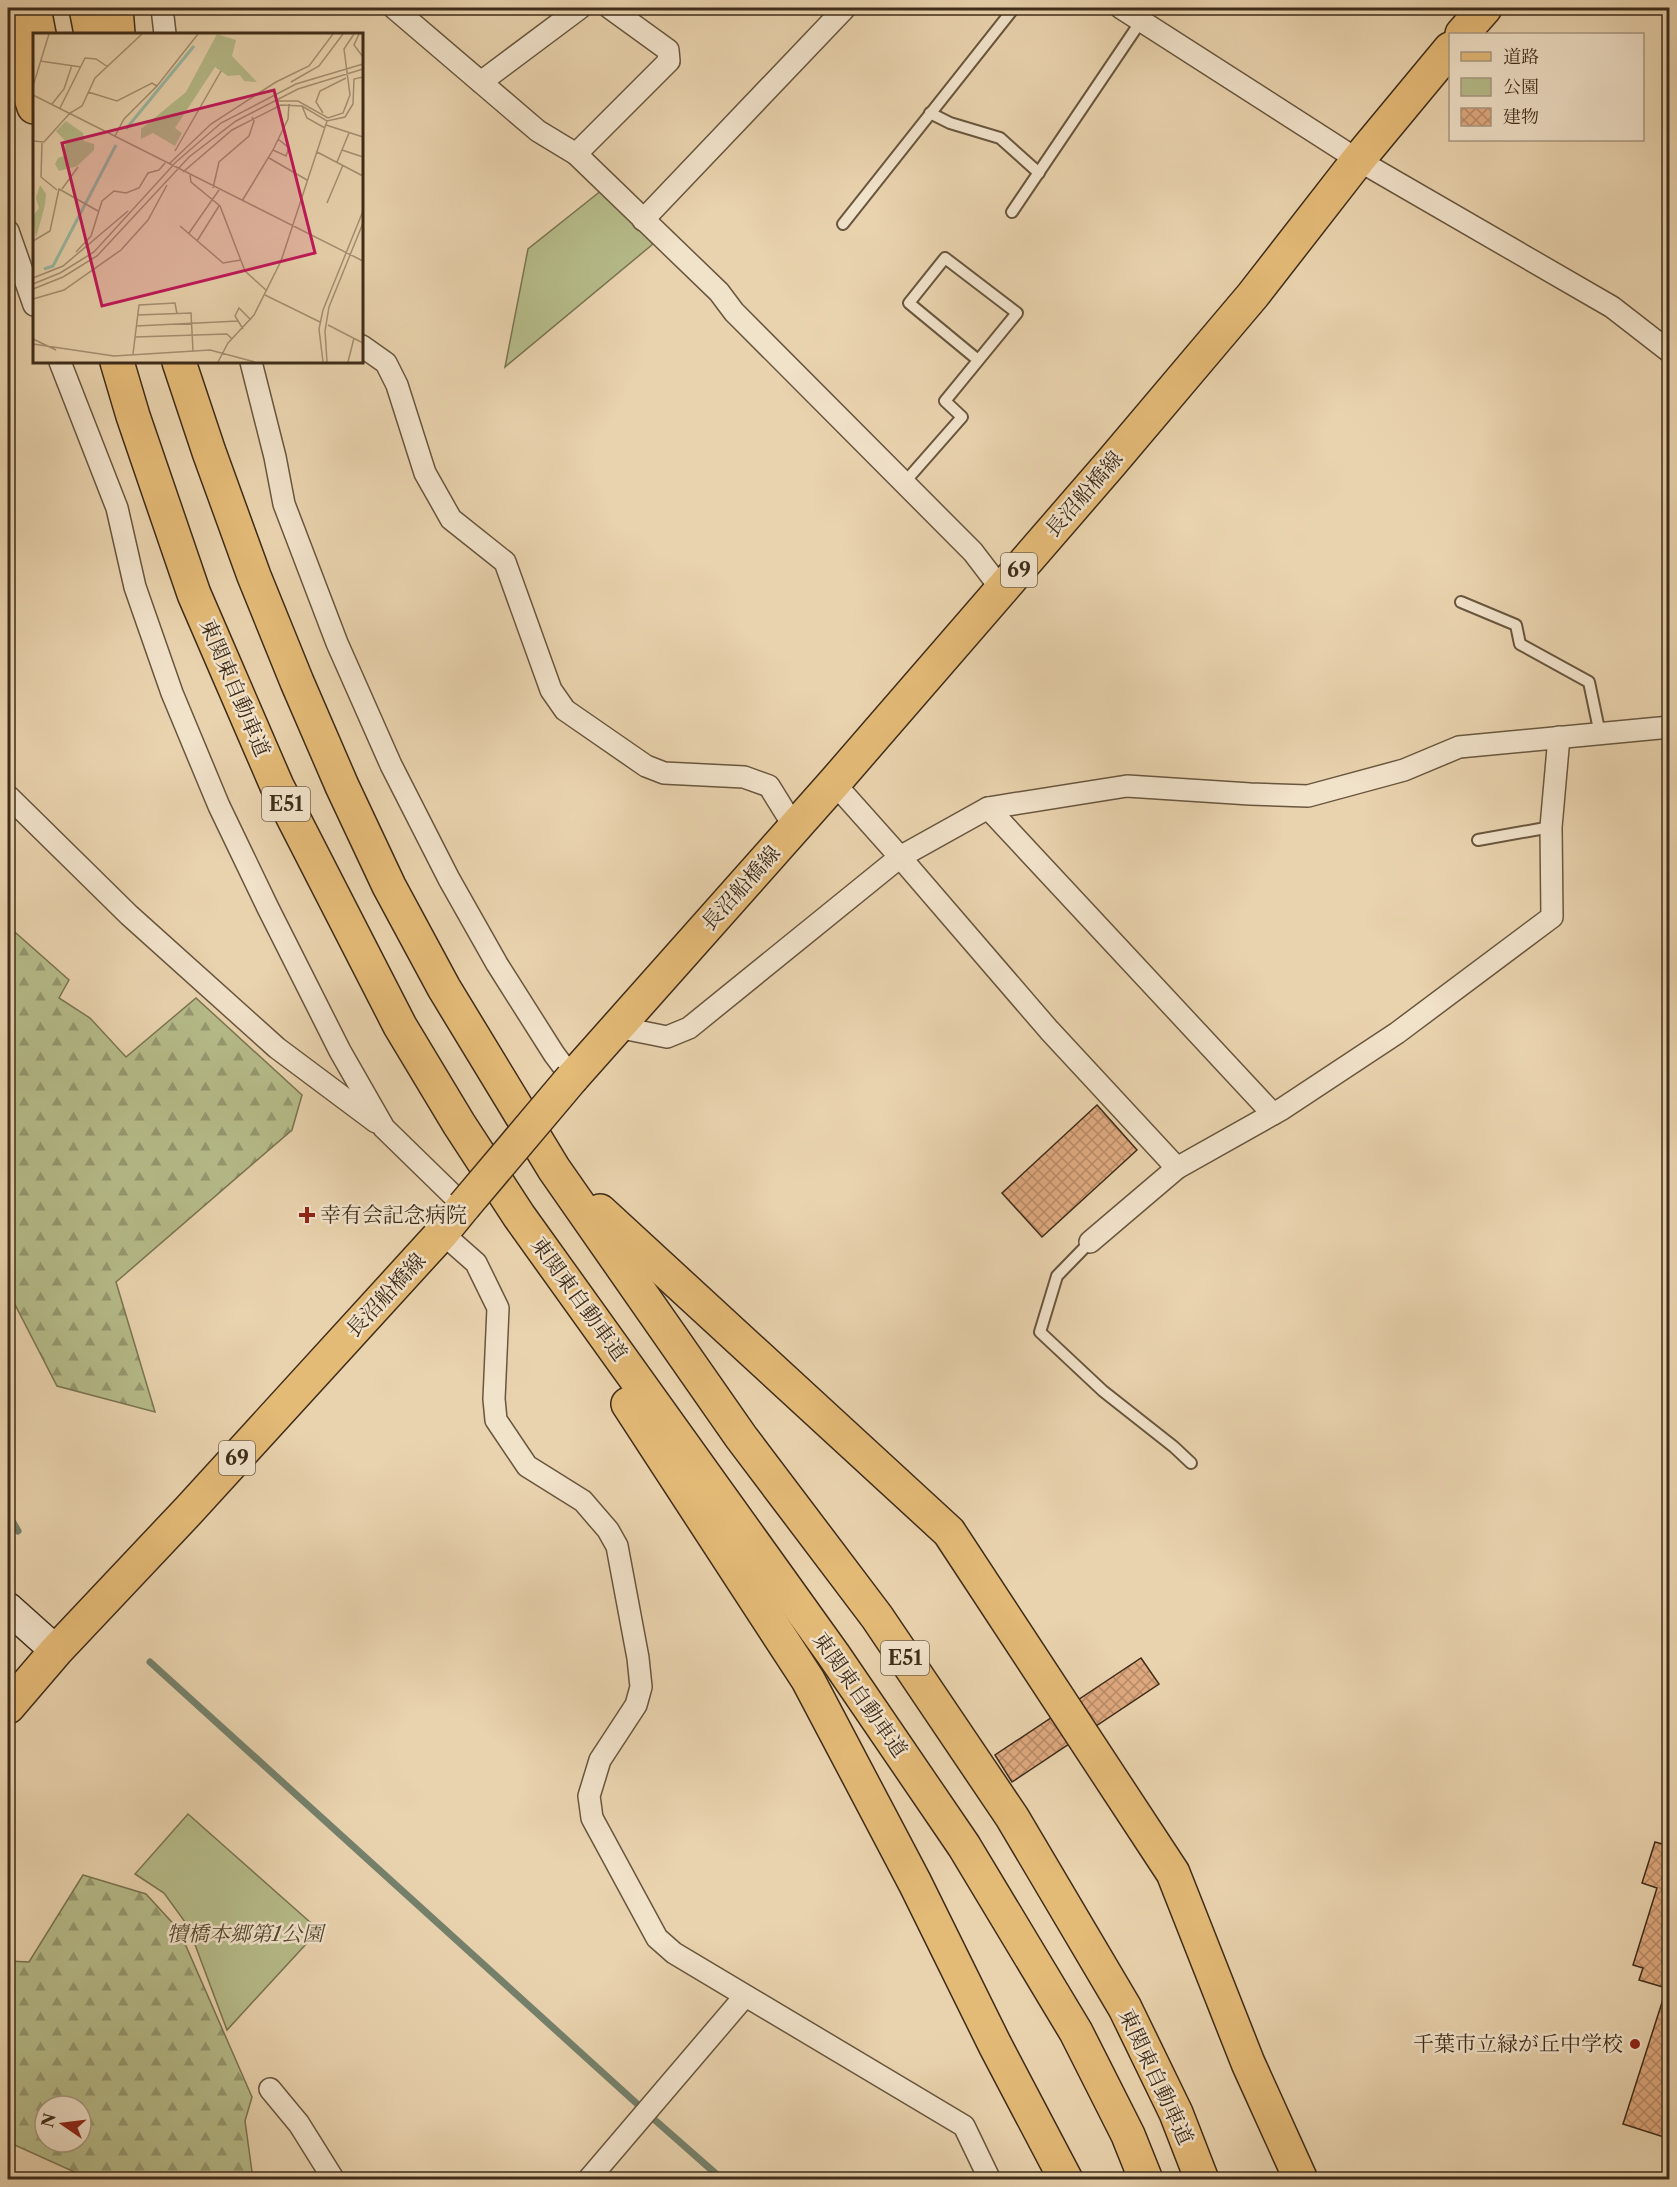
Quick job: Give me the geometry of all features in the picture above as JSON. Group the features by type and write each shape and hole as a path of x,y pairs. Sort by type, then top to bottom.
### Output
{"main road":[{"path":"34,8 39,33"},
{"path":"86,8 92,33"},
{"path":"116,8 118,33"},
{"path":"1463,33 1485,8"},
{"path":"8,28 33,104"},
{"name":"長沼船橋線","path":"8,1707 56,1651 189,1510 442,1233 572,1078 795,828 1002,590 1253,295 1358,160 1449,49"},
{"name":"東関東自動車道","path":"117,363 133,417 194,594 277,786 400,1026 459,1124 519,1216 833,1654 964,1846 1076,2032 1128,2135 1146,2180"},
{"name":"東関東自動車道","path":"179,363 254,576 342,786 389,886 455,1007 554,1169 741,1437 877,1617 1012,1817 1125,2008 1176,2113 1202,2180"},
{"path":"193,363 254,576"},
{"path":"554,1169 949,1532 1173,1873 1248,2063 1301,2180"},
{"path":"519,1216 565,1306 807,1680 910,1873 995,2045 1066,2180"}],"street":[{"path":"162,8 165,33"},
{"path":"394,8 538,131 576,154 719,292 734,312 973,552 1002,590"},
{"path":"481,82 580,8"},
{"path":"576,154 669,61 668,50 610,8"},
{"path":"643,220 845,8"},
{"path":"1121,8 1358,160 1612,307 1670,352"},
{"path":"8,231 33,302"},
{"path":"363,347 386,363 397,386 425,473 451,519 505,562 551,690 565,710 646,766 664,773 744,777 769,786 795,828"},
{"path":"60,363 117,508 135,587 171,693 210,785 268,908 340,1051 384,1128"},
{"path":"251,363 275,457 284,504 337,643 391,765 497,964 554,1054 572,1078"},
{"path":"617,1027 667,1037 689,1028 900,857 988,808 1127,786 1308,796 1404,770 1459,747 1670,727"},
{"path":"1090,1242 1177,1167 1273,1114 1397,1033 1552,917 1551,827 1559,738"},
{"path":"834,783 1049,1030 1177,1167"},
{"path":"8,796 129,915 277,1048 384,1128 464,1206"},
{"path":"988,808 1273,1114"},
{"path":"442,1233 476,1263 498,1308 494,1399 496,1419 527,1466 583,1501 608,1530 617,1546 638,1658 641,1687 636,1705 600,1760 589,1796 592,1818 657,1938 674,1953 964,2126 990,2180"},
{"path":"8,1608 56,1651"},
{"path":"588,2180 745,1996"},
{"path":"270,2089 299,2124 334,2180"}],"lane":[{"path":"843,224 1014,8"},
{"path":"1012,212 1142,21"},
{"path":"930,113 950,123 1000,138 1039,173"},
{"path":"904,483 962,417 945,401 1017,313 945,258 909,303 978,360"},
{"path":"1461,602 1516,625 1520,644 1589,682 1600,734"},
{"path":"1478,840 1551,827"},
{"path":"1090,1242 1057,1276 1040,1332 1103,1391 1191,1463"}],"green space":[{"path":"602,190 653,244 505,367 528,249"},
{"path":"8,926 69,980 59,998 90,1018 126,1057 196,998 302,1095 292,1130 116,1282 155,1412 57,1386 8,1291"},
{"name":"犢橋本郷第1公園","path":"188,1814 319,1930 227,2030 188,1926 164,1893 135,1874"},
{"path":"83,1875 146,1894 179,1930 252,2097 245,2121 253,2179 90,2179 35,2154 93,2154 93,2094 33,2094 33,2153 8,2142 8,1961 29,1962"}],"building":[{"path":"1097,1105 1137,1150 1042,1237 1002,1193"},
{"path":"1141,1658 1159,1684 1012,1782 995,1755"},
{"path":"1655,1842 1670,1846 1670,1977 1666,1976 1663,1987 1639,1980 1643,1968 1633,1965 1657,1888 1642,1883"},
{"path":"1666,1990 1670,1992 1670,2139 1623,2124"}],"waterway":[{"path":"8,1514 18,1531"},
{"path":"150,1662 723,2180"}],"place":[{"name":"幸有会記念病院","path":"307,1215"},
{"name":"千葉市立緑が丘中学校","path":"1635,2044"}]}
